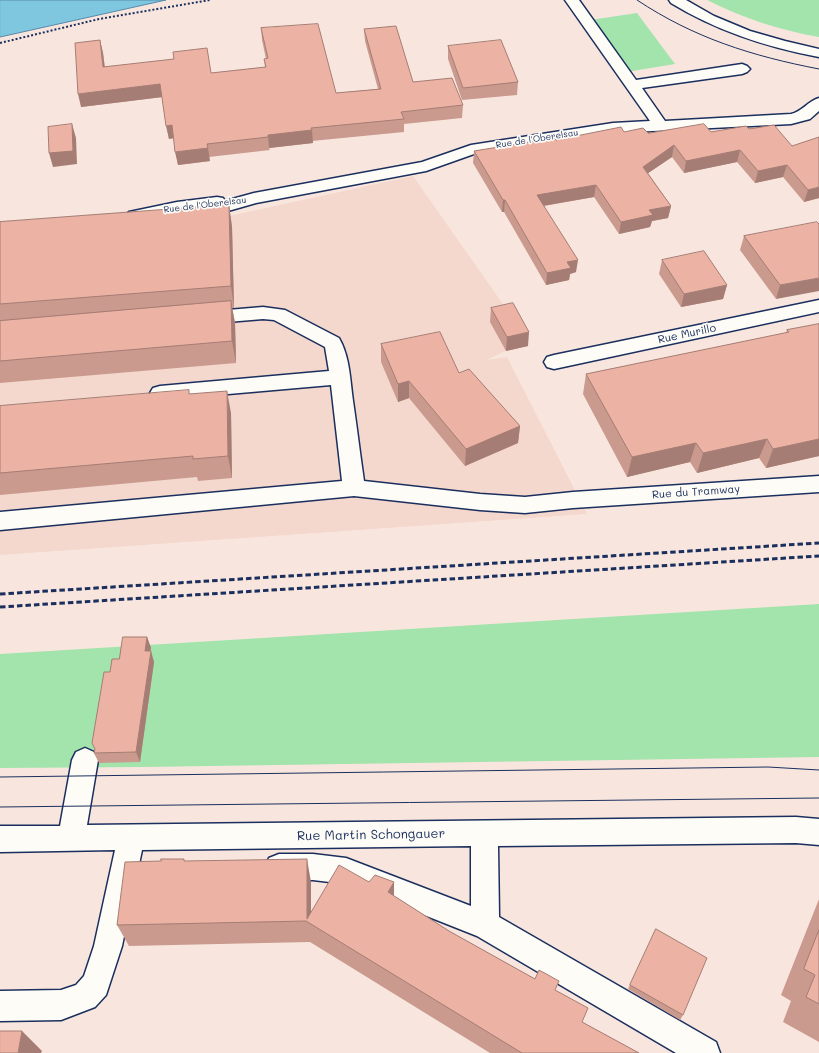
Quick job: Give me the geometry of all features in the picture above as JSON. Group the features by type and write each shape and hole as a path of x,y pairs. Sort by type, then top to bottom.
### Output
{"street":[{"path":"572,0 661,126"},
{"path":"676,0 712,21 728,28 772,42 819,53"},
{"path":"688,0 735,22 819,42"},
{"path":"632,85 742,69"},
{"name":"Rue de l'Oberelsau","path":"120,222 162,222 208,213 254,198 426,166 481,148 613,128 790,119 804,116 819,103"},
{"name":"Rue Murillo","path":"554,362 819,306"},
{"path":"183,320 263,313 278,314 332,343 336,351 340,377 354,488"},
{"path":"142,395 340,377"},
{"name":"Rue du Tramway","path":"0,521 354,488 525,505 573,500 819,484"},
{"path":"71,838 85,760"},
{"name":"Rue Martin Schongauer","path":"0,839 796,830 819,832"},
{"name":"Rue Martin Schongauer","path":"741,831 791,839 819,847"},
{"path":"484,834 485,925"},
{"path":"0,1006 61,1005 85,997 96,985 137,868 132,838"},
{"path":"258,867 313,866 346,871 485,925 705,1053"}],"path":[{"path":"0,43 99,19 210,0"}],"shaded area":[{"path":"413,176 512,317 506,351 486,360 507,357 587,514 0,555 0,241 183,226"}],"green space":[{"path":"707,0 819,0 819,37 762,23"},
{"path":"637,13 675,64 626,72 590,20"},
{"path":"819,604 819,757 0,768 0,654"}],"water":[{"path":"0,0 166,0 0,37"}],"building":[{"path":"318,24 336,93 381,89 364,29 396,26 413,82 452,78 463,105 401,112 404,119 311,128 312,130 268,135 268,137 207,144 208,148 175,152 172,125 166,126 160,84 78,94 75,43 100,40 103,67 174,59 173,52 207,48 211,73 266,67 264,59 268,58 261,28"},
{"path":"501,40 518,82 463,88 448,46"},
{"path":"72,124 73,151 49,153 48,127"},
{"path":"704,124 711,132 746,126 749,129 774,125 792,146 819,137 819,187 808,190 787,165 758,171 740,150 686,161 674,145 643,167 671,206 649,210 653,215 621,222 596,185 537,195 578,260 567,262 571,268 547,273 505,200 503,200 474,151 554,138 556,140 621,127 624,132 643,128 648,133"},
{"path":"229,205 231,286 0,304 0,222"},
{"path":"817,222 819,224 819,278 780,285 744,236"},
{"path":"704,251 727,285 684,294 662,260"},
{"path":"231,301 232,341 0,361 0,321"},
{"path":"513,303 529,332 507,337 491,308"},
{"path":"819,324 819,439 773,449 767,439 703,453 696,443 632,457 586,374 789,332 787,330"},
{"path":"440,332 459,373 469,369 520,426 466,449 409,381 398,384 381,344"},
{"path":"189,390 189,394 227,391 228,456 193,459 193,456 0,473 0,406"},
{"path":"123,637 147,637 145,651 151,651 136,752 94,753 95,749 92,743 104,672 110,672 112,659 119,659"},
{"path":"161,859 184,859 184,861 307,859 307,919 339,865 369,882 375,875 394,882 388,892 449,931 535,979 539,970 559,981 555,990 588,1008 582,1022 639,1053 522,1053 306,921 117,925 125,862 161,861"},
{"path":"656,929 707,958 683,1015 630,985"},
{"path":"819,930 819,1004 806,997 815,975 804,969"},
{"path":"0,1031 22,1031 18,1053 0,1053"}],"tram line":[{"path":"637,0 680,25 724,44 770,58 819,69"},
{"path":"0,777 768,767 819,770"},
{"path":"0,807 819,798"}],"railway":[{"path":"0,594 819,543"},
{"path":"0,607 819,556"}]}
